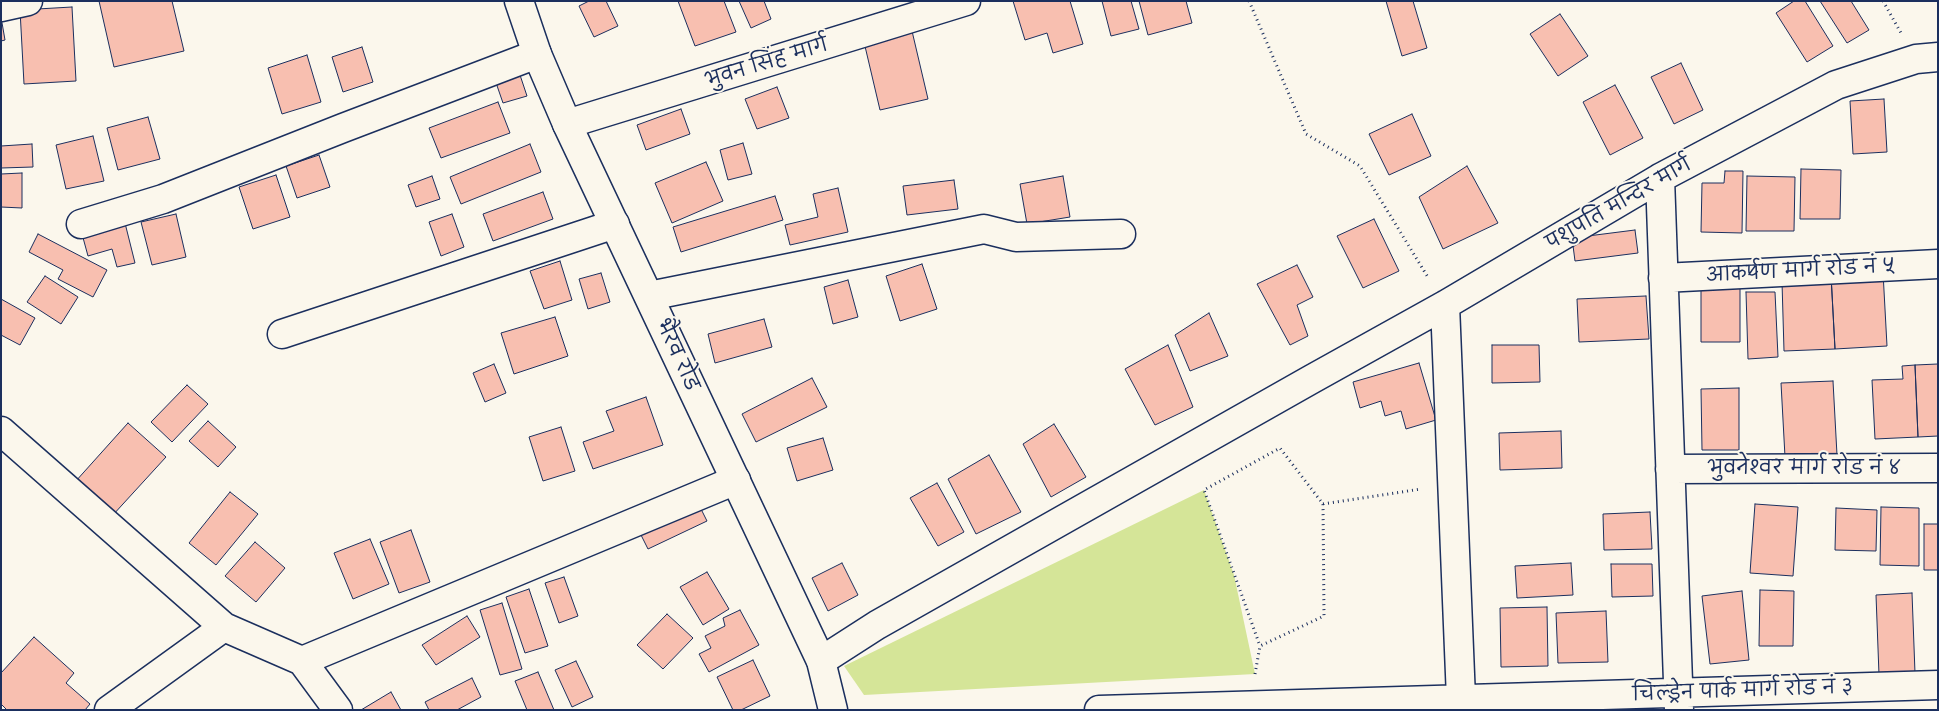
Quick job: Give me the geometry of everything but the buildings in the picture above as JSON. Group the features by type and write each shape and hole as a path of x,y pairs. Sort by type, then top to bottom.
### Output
{"street":[{"path":"1,7 28,1"},
{"name":"भैरव रोड","path":"519,1 537,54 567,124 821,661 833,710"},
{"name":"भुवन सिंह मार्ग","path":"567,124 966,1"},
{"path":"81,224 163,199 537,54"},
{"name":"पशुपति मन्दिर मार्ग","path":"821,661 876,626 1312,378 1445,305 1660,178 1836,85 1916,59 1938,57"},
{"path":"1660,178 1679,701"},
{"path":"282,334 615,224"},
{"path":"649,296 984,229 1016,237 1121,234"},
{"name":"आकर्षण मार्ग रोड नं ५","path":"1663,278 1938,264"},
{"path":"1445,305 1454,484 1461,698"},
{"path":"1,431 224,627 302,661 338,710"},
{"name":"भुवनेश्वर मार्ग रोड नं ४","path":"1670,469 1938,468"},
{"path":"302,661 736,480"},
{"path":"109,710 224,627"},
{"name":"चिल्ड्रेन पार्क मार्ग रोड नं ३","path":"1099,710 1461,698 1679,701 1938,685"}],"path":[{"path":"1249,1 1306,134 1360,166 1445,305"},
{"path":"1255,674 1260,646 1204,490 1280,448 1323,504 1324,616 1260,646"},
{"path":"1323,504 1454,484"}],"green space":[{"path":"1204,490 1234,575 1255,674 864,695 844,666"}]}
